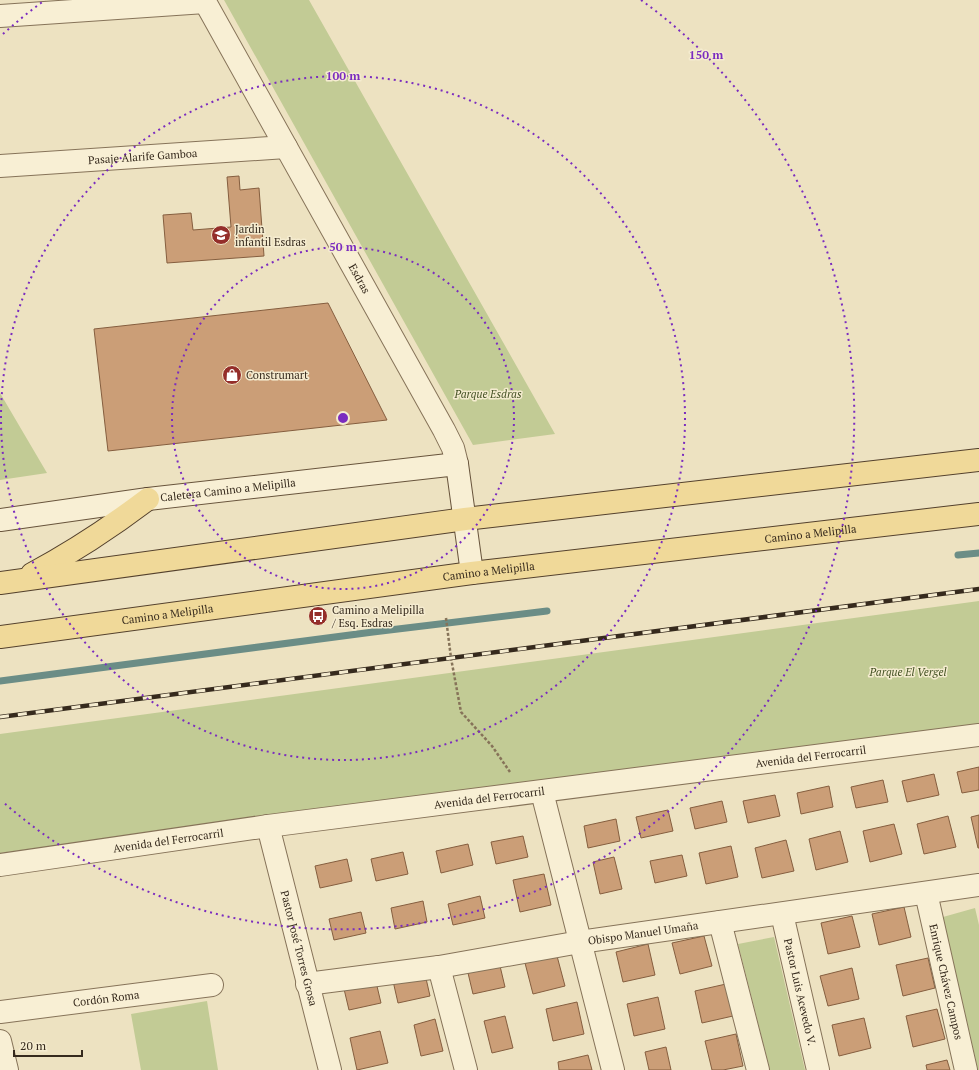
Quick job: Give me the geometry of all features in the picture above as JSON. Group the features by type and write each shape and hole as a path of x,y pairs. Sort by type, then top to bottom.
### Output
{"main road":[{"path":"10,582 465,519 979,460"},
{"path":"10,582 84,544 148,499"},
{"name":"Camino a Melipilla","path":"0,637 472,573 979,514"}],"street":[{"path":"0,16 204,1"},
{"name":"Esdras","path":"204,1 453,448 457,464 472,573"},
{"name":"Pasaje Alarife Gamboa","path":"0,166 286,148"},
{"name":"Caletera Camino a Melipilla","path":"0,520 148,499 457,464"},
{"name":"Avenida del Ferrocarril","path":"0,865 268,826 979,735"},
{"path":"533,793 580,942 613,1070"},
{"name":"Pastor José Torres Grosa","path":"268,826 330,1070"},
{"name":"Obispo Manuel Umaña","path":"307,984 438,966 580,942 979,886"},
{"name":"Enrique Chávez Campos","path":"926,893 966,1070"},
{"name":"Pastor Luis Acevedo V.","path":"782,914 818,1070"},
{"path":"720,922 758,1070"},
{"path":"438,966 466,1070"},
{"name":"Cordón Roma","path":"0,1012 212,985"},
{"path":"0,1041 7,1070"}],"path":[{"path":"446,618 451,658 461,712 533,793"}],"green space":[{"name":"Parque Esdras","path":"224,0 309,0 555,434 473,445"},
{"path":"0,393 47,473 0,480"},
{"name":"Parque El Vergel","path":"979,601 979,724 0,853 0,734"},
{"path":"975,908 979,925 979,1070 943,917"},
{"path":"774,937 805,1070 770,1070 738,944"},
{"path":"207,1001 218,1070 141,1070 131,1014"}],"building":[{"path":"239,176 240,190 259,188 264,256 167,263 163,215 191,213 193,230 231,227 227,177"},
{"name":"Construmart","path":"328,303 387,420 108,451 94,329"},
{"path":"979,767 979,790 962,793 957,772"},
{"path":"934,774 939,795 907,802 902,781"},
{"path":"883,780 888,802 856,808 851,787"},
{"path":"829,786 833,807 801,814 797,793"},
{"path":"775,795 780,816 748,823 743,801"},
{"path":"722,801 727,822 695,829 690,808"},
{"path":"668,810 673,831 641,838 636,817"},
{"path":"979,815 979,848 978,848 971,817"},
{"path":"948,816 956,847 924,854 917,824"},
{"path":"616,819 620,841 588,848 584,826"},
{"path":"894,824 902,854 870,862 863,831"},
{"path":"840,831 848,862 816,870 809,839"},
{"path":"523,836 528,857 496,864 491,842"},
{"path":"786,840 794,871 762,878 755,848"},
{"path":"468,844 473,865 441,873 436,851"},
{"path":"731,846 738,877 706,884 699,853"},
{"path":"403,852 408,874 376,881 371,859"},
{"path":"682,855 687,876 655,883 650,861"},
{"path":"614,857 622,889 600,894 593,862"},
{"path":"347,859 352,881 320,888 315,866"},
{"path":"544,874 551,905 520,912 513,880"},
{"path":"480,896 485,918 453,925 448,904"},
{"path":"423,901 427,922 395,929 391,908"},
{"path":"904,907 911,937 879,945 872,914"},
{"path":"361,912 366,933 334,940 329,919"},
{"path":"852,916 860,947 828,954 821,923"},
{"path":"704,936 712,966 680,974 672,943"},
{"path":"648,944 655,975 623,982 616,952"},
{"path":"557,956 565,986 533,994 525,963"},
{"path":"928,958 935,988 903,996 896,965"},
{"path":"500,966 505,987 473,994 468,973"},
{"path":"852,968 859,999 828,1006 820,976"},
{"path":"425,974 430,996 398,1003 393,981"},
{"path":"376,982 381,1003 349,1010 344,989"},
{"path":"726,984 733,1016 702,1023 695,991"},
{"path":"658,997 665,1029 634,1036 627,1004"},
{"path":"577,1002 584,1034 553,1041 546,1009"},
{"path":"937,1009 945,1039 913,1047 906,1016"},
{"path":"505,1016 513,1048 492,1053 484,1021"},
{"path":"864,1018 871,1048 839,1056 832,1025"},
{"path":"435,1019 443,1051 421,1056 414,1025"},
{"path":"380,1031 388,1063 357,1070 350,1038"},
{"path":"736,1034 743,1066 723,1070 712,1070 705,1041"},
{"path":"666,1047 671,1070 649,1070 645,1052"},
{"path":"588,1055 592,1070 559,1070 558,1062"},
{"path":"947,1060 950,1070 927,1070 926,1065"}],"waterway":[{"path":"958,555 979,553"},
{"path":"0,681 373,632 547,611"}],"railway":[{"path":"0,717 979,589"}],"place":[{"name":"Jardin infantil Esdras","path":"221,235"},
{"name":"Construmart","path":"232,375"},
{"name":"Camino a Melipilla / Esq. Esdras","path":"318,616"}]}
